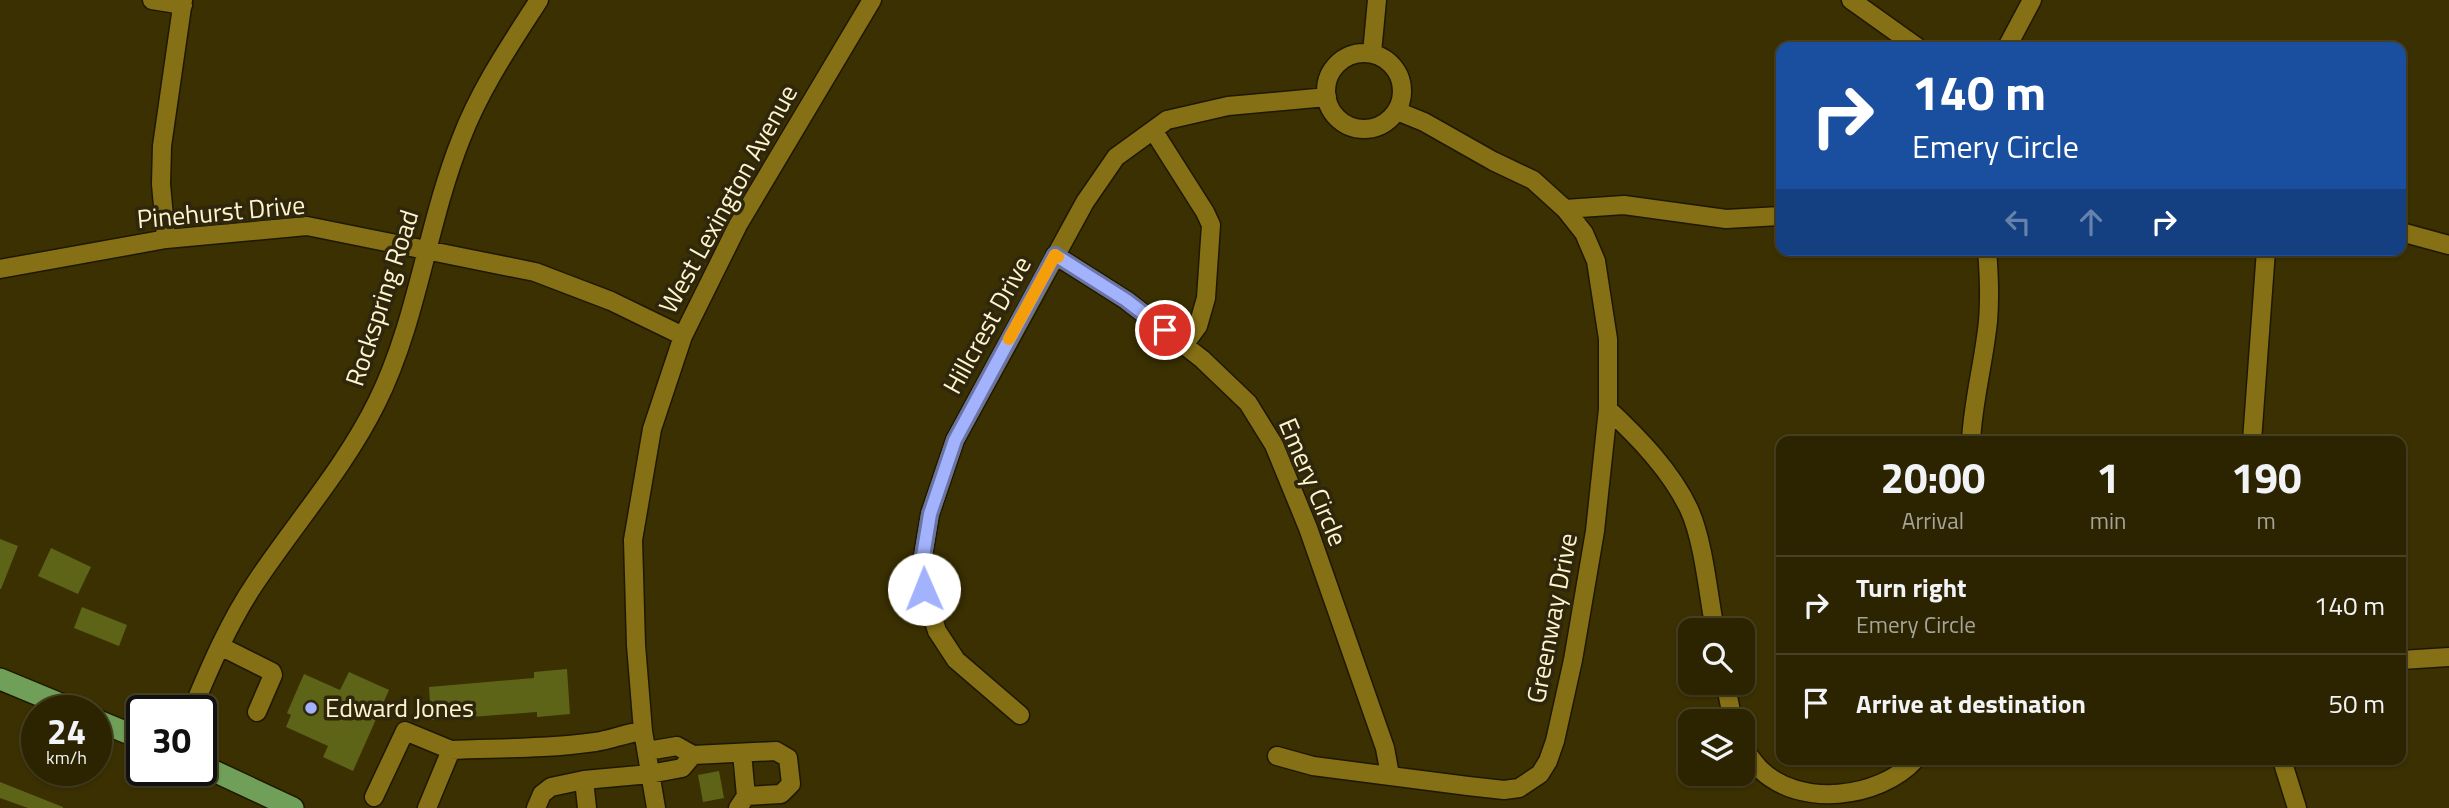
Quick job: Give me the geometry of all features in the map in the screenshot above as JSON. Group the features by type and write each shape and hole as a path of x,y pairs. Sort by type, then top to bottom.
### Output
{"main road":[{"path":"0,679 39,695"},
{"path":"217,772 293,808"}],"street":[{"path":"152,0 183,2 162,146 161,184 166,239"},
{"name":"Rockspring Road","path":"199,695 220,646 254,584 358,438 378,400 412,306 460,139 502,58 539,0"},
{"name":"West Lexington Avenue","path":"656,808 643,731 636,645 633,540 652,429 683,336 738,225 872,0"},
{"path":"1372,53 1377,0"},
{"path":"1851,0 1910,42"},
{"path":"2010,42 2032,0"},
{"path":"1372,53 1393,65 1403,87 1402,100 1389,121 1377,128 1364,130 1339,120 1326,97 1331,73 1338,64 1348,56 1372,53"},
{"name":"Hillcrest Drive","path":"1020,715 956,660 937,631 924,589 923,556 930,514 955,440 1085,202 1116,157 1167,120 1228,106 1326,97"},
{"name":"Greenway Drive","path":"1277,756 1313,766 1504,790 1519,788 1540,774 1548,761 1573,660 1595,531 1608,409 1608,339 1596,261 1584,233 1565,209 1533,180 1424,122 1397,111"},
{"path":"1153,130 1211,225 1206,298 1202,316 1184,345"},
{"path":"1565,209 1624,205 1726,219 1776,216"},
{"name":"Pinehurst Drive","path":"0,269 166,239 307,226 535,272 611,301 683,336"},
{"path":"2406,233 2449,245"},
{"name":"Emery Circle","path":"1055,255 1126,300 1202,359 1248,403 1274,445 1308,528 1385,748 1390,775"},
{"path":"1971,436 1976,390 1988,323 1990,292 1987,256"},
{"path":"2252,436 2266,256"},
{"path":"1608,409 1630,430 1669,476 1689,510 1701,550 1713,618"},
{"path":"220,646 272,672 257,712"},
{"path":"2406,660 2449,657"},
{"path":"374,797 405,730 451,750 597,742 643,731"},
{"path":"647,751 677,746 693,755 776,751 788,758 791,784 781,794 742,802 742,753"},
{"path":"430,807 451,750"},
{"path":"536,808 542,794 551,787 584,780 682,768 693,755"},
{"path":"1755,762 1761,770 1780,782 1802,791 1829,795 1875,786 1894,777 1909,765"},
{"path":"2284,765 2297,808"},
{"path":"584,780 587,808"}],"building":[{"path":"0,539 18,546 1,589 0,589"},
{"path":"51,548 91,567 78,594 38,576"},
{"path":"82,607 127,625 119,646 74,628"},
{"path":"567,669 570,714 537,717 537,712 431,720 429,687 534,678 534,672"},
{"path":"349,672 389,690 353,771 323,757 328,746 286,727 291,715 287,713 304,674 340,690"},
{"path":"719,771 724,798 703,802 698,775"},
{"path":"0,782 63,808 28,808 0,798"}],"slow traffic":[{"path":"1009,339 1055,255 1058,257"}],"place":[{"name":"Edward Jones","path":"311,708"}],"route":[{"path":"924,589 923,556 930,514 955,440 1055,255 1126,300 1165,330"}]}
